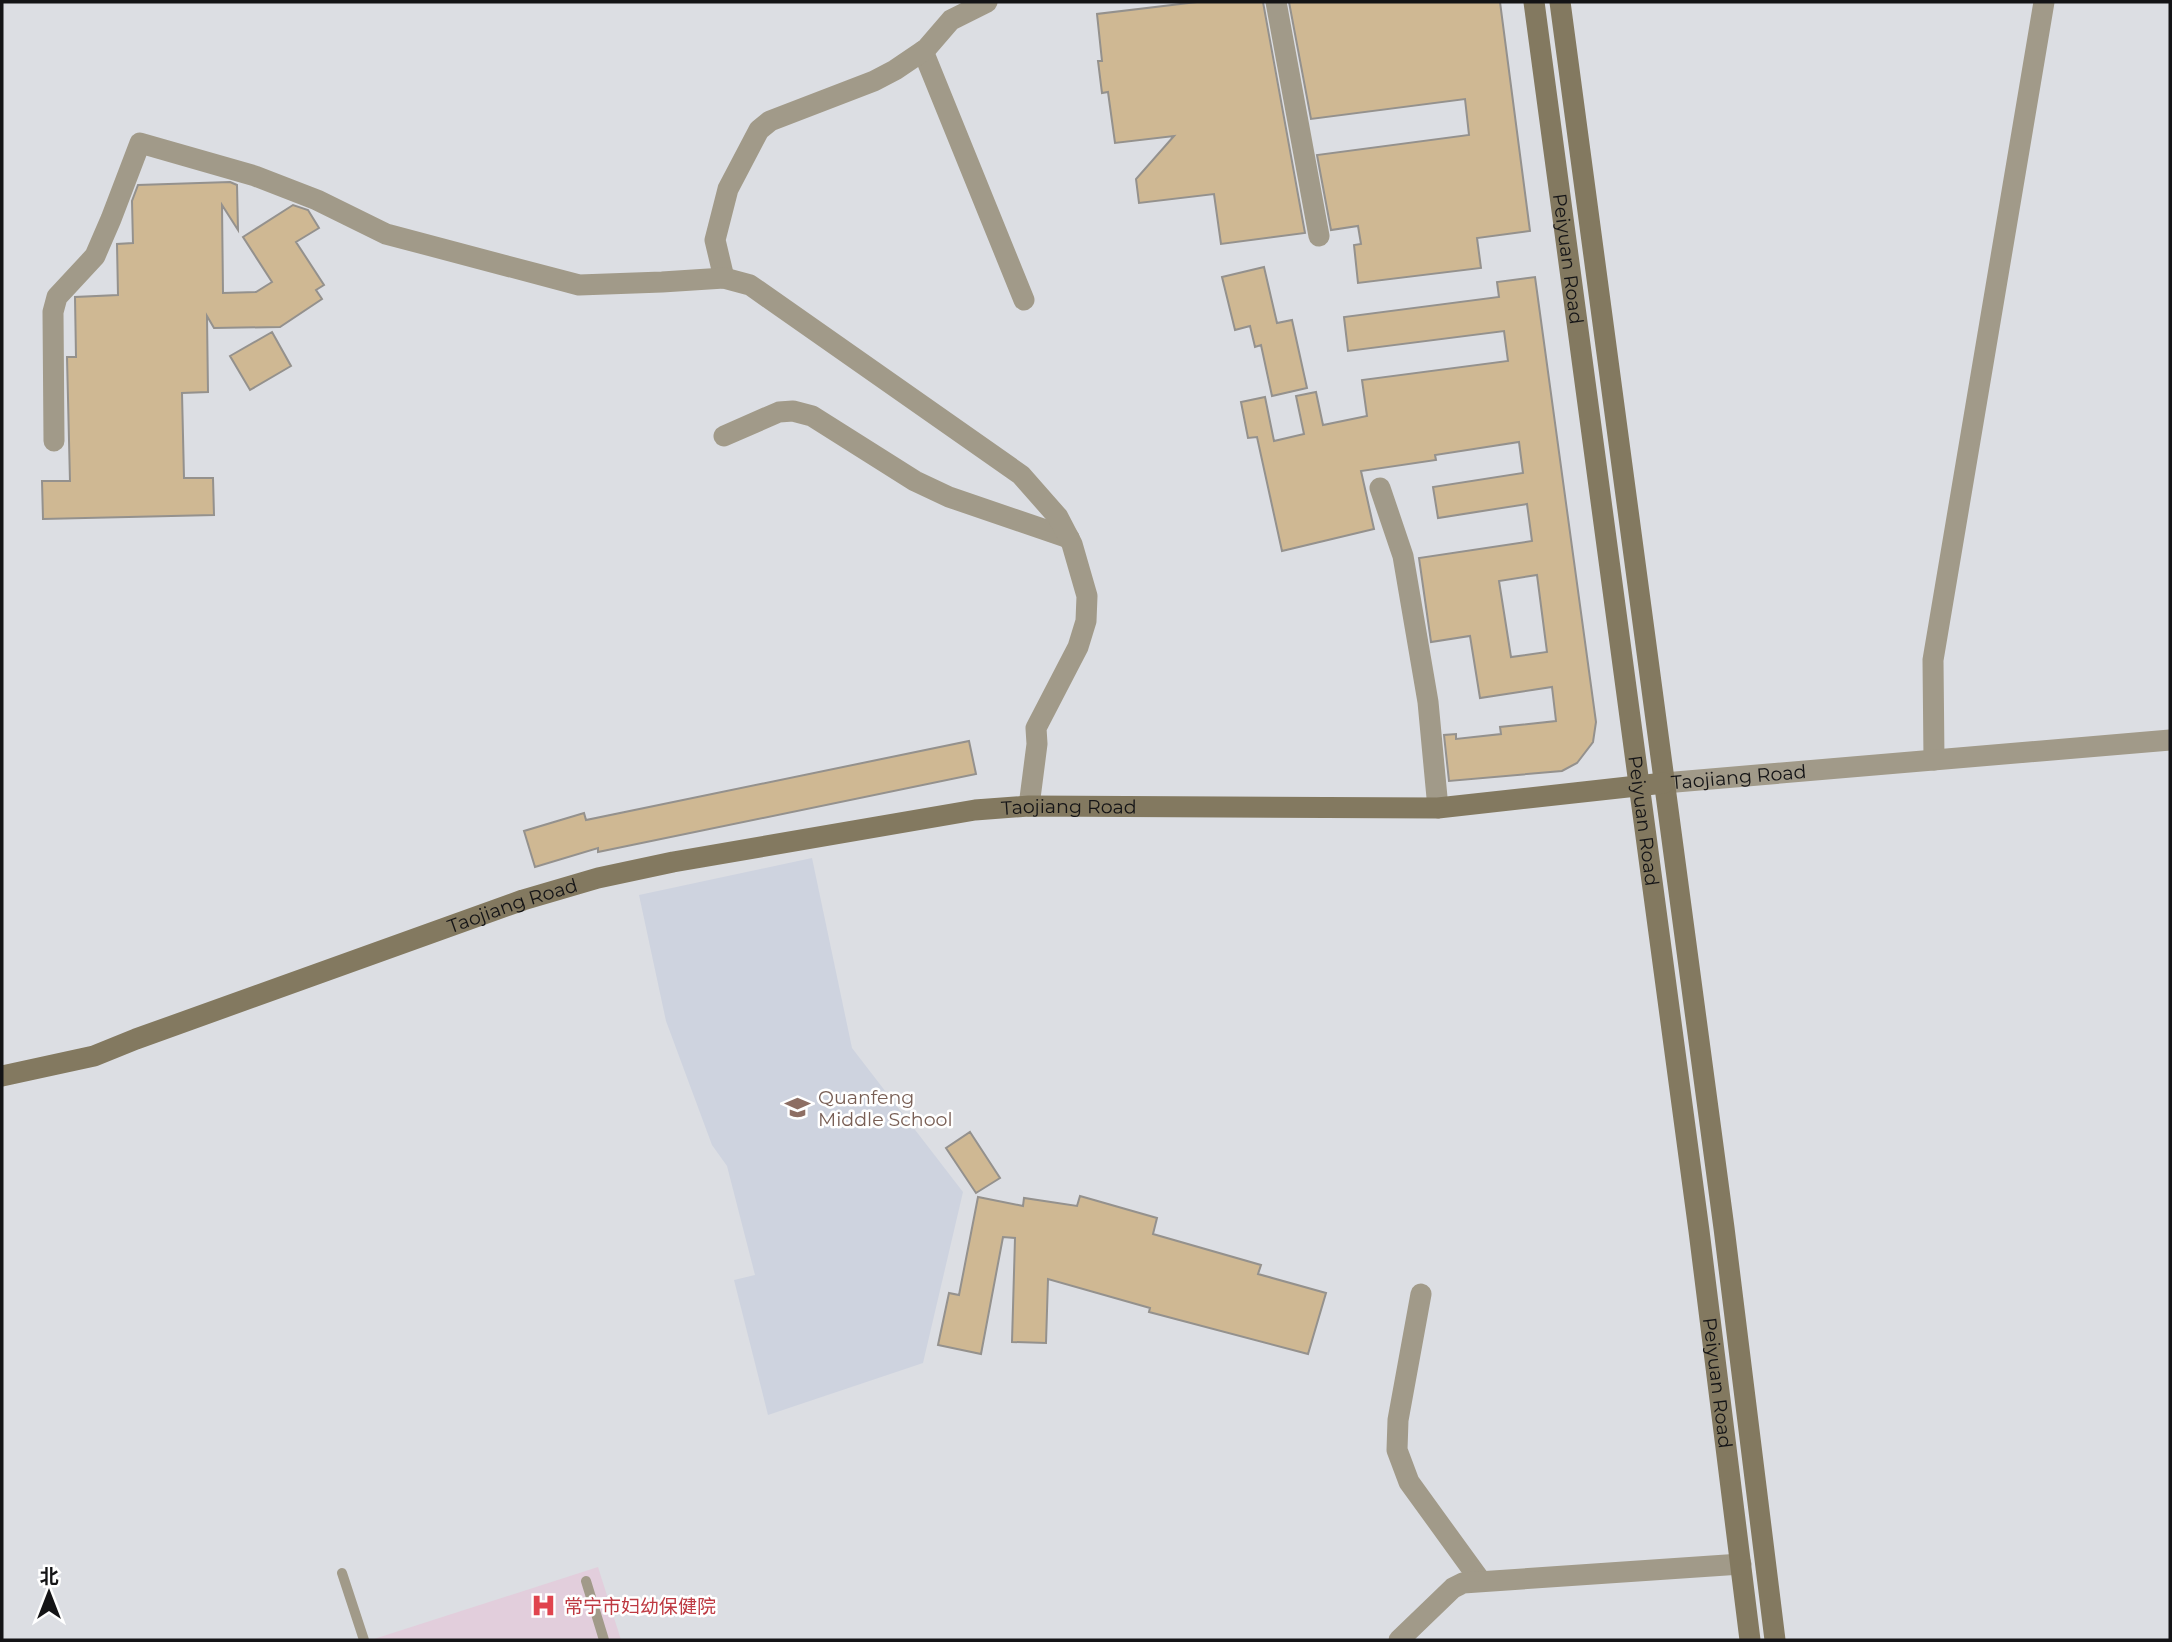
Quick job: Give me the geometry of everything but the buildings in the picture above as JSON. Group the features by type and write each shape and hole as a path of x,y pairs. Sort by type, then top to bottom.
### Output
{"main road":[{"name":"Peiyuan Road","path":"1534,2 1697,1217 1750,1640"},
{"name":"Peiyuan Road","path":"1560,2 1724,1228 1775,1640"},
{"name":"Taojiang Road","path":"2,1076 94,1056 510,904 598,878 673,862 961,813 1029,806 1438,808 1664,783"}],"street":[{"path":"724,278 715,240 728,189 759,130 770,121 874,81 923,51 951,20 987,2"},
{"path":"1276,2 1320,236"},
{"path":"1934,760 1934,660 1943,593 2044,2"},
{"path":"923,51 1024,300"},
{"path":"54,442 53,312 57,297 95,256 140,143 255,176 317,200 386,234 579,285 724,278 750,285 1021,475 1058,517 1069,538 1087,596 1086,621 1078,647 1037,728 1029,806"},
{"path":"723,436 779,412 793,411 812,416 915,481 949,497 1069,538"},
{"path":"1380,488 1403,556 1428,702 1438,808"},
{"name":"Taojiang Road","path":"1664,783 2170,740"},
{"path":"1421,1294 1398,1420 1397,1450 1409,1482 1480,1580"},
{"path":"1399,1640 1453,1588 1463,1583 1741,1564"}],"lane":[{"path":"342,1573 364,1640"},
{"path":"586,1581 604,1640"}],"shaded area":[{"name":"Quanfeng Middle School","path":"812,858 852,1048 963,1192 923,1363 768,1415 734,1280 755,1275 727,1166 712,1145 666,1021 639,895"},
{"name":"常宁市妇幼保健院","path":"598,1567 621,1640 374,1639"}],"place":[{"name":"Quanfeng Middle School","path":"798,1108"},
{"name":"常宁市妇幼保健院","path":"544,1606"}]}
